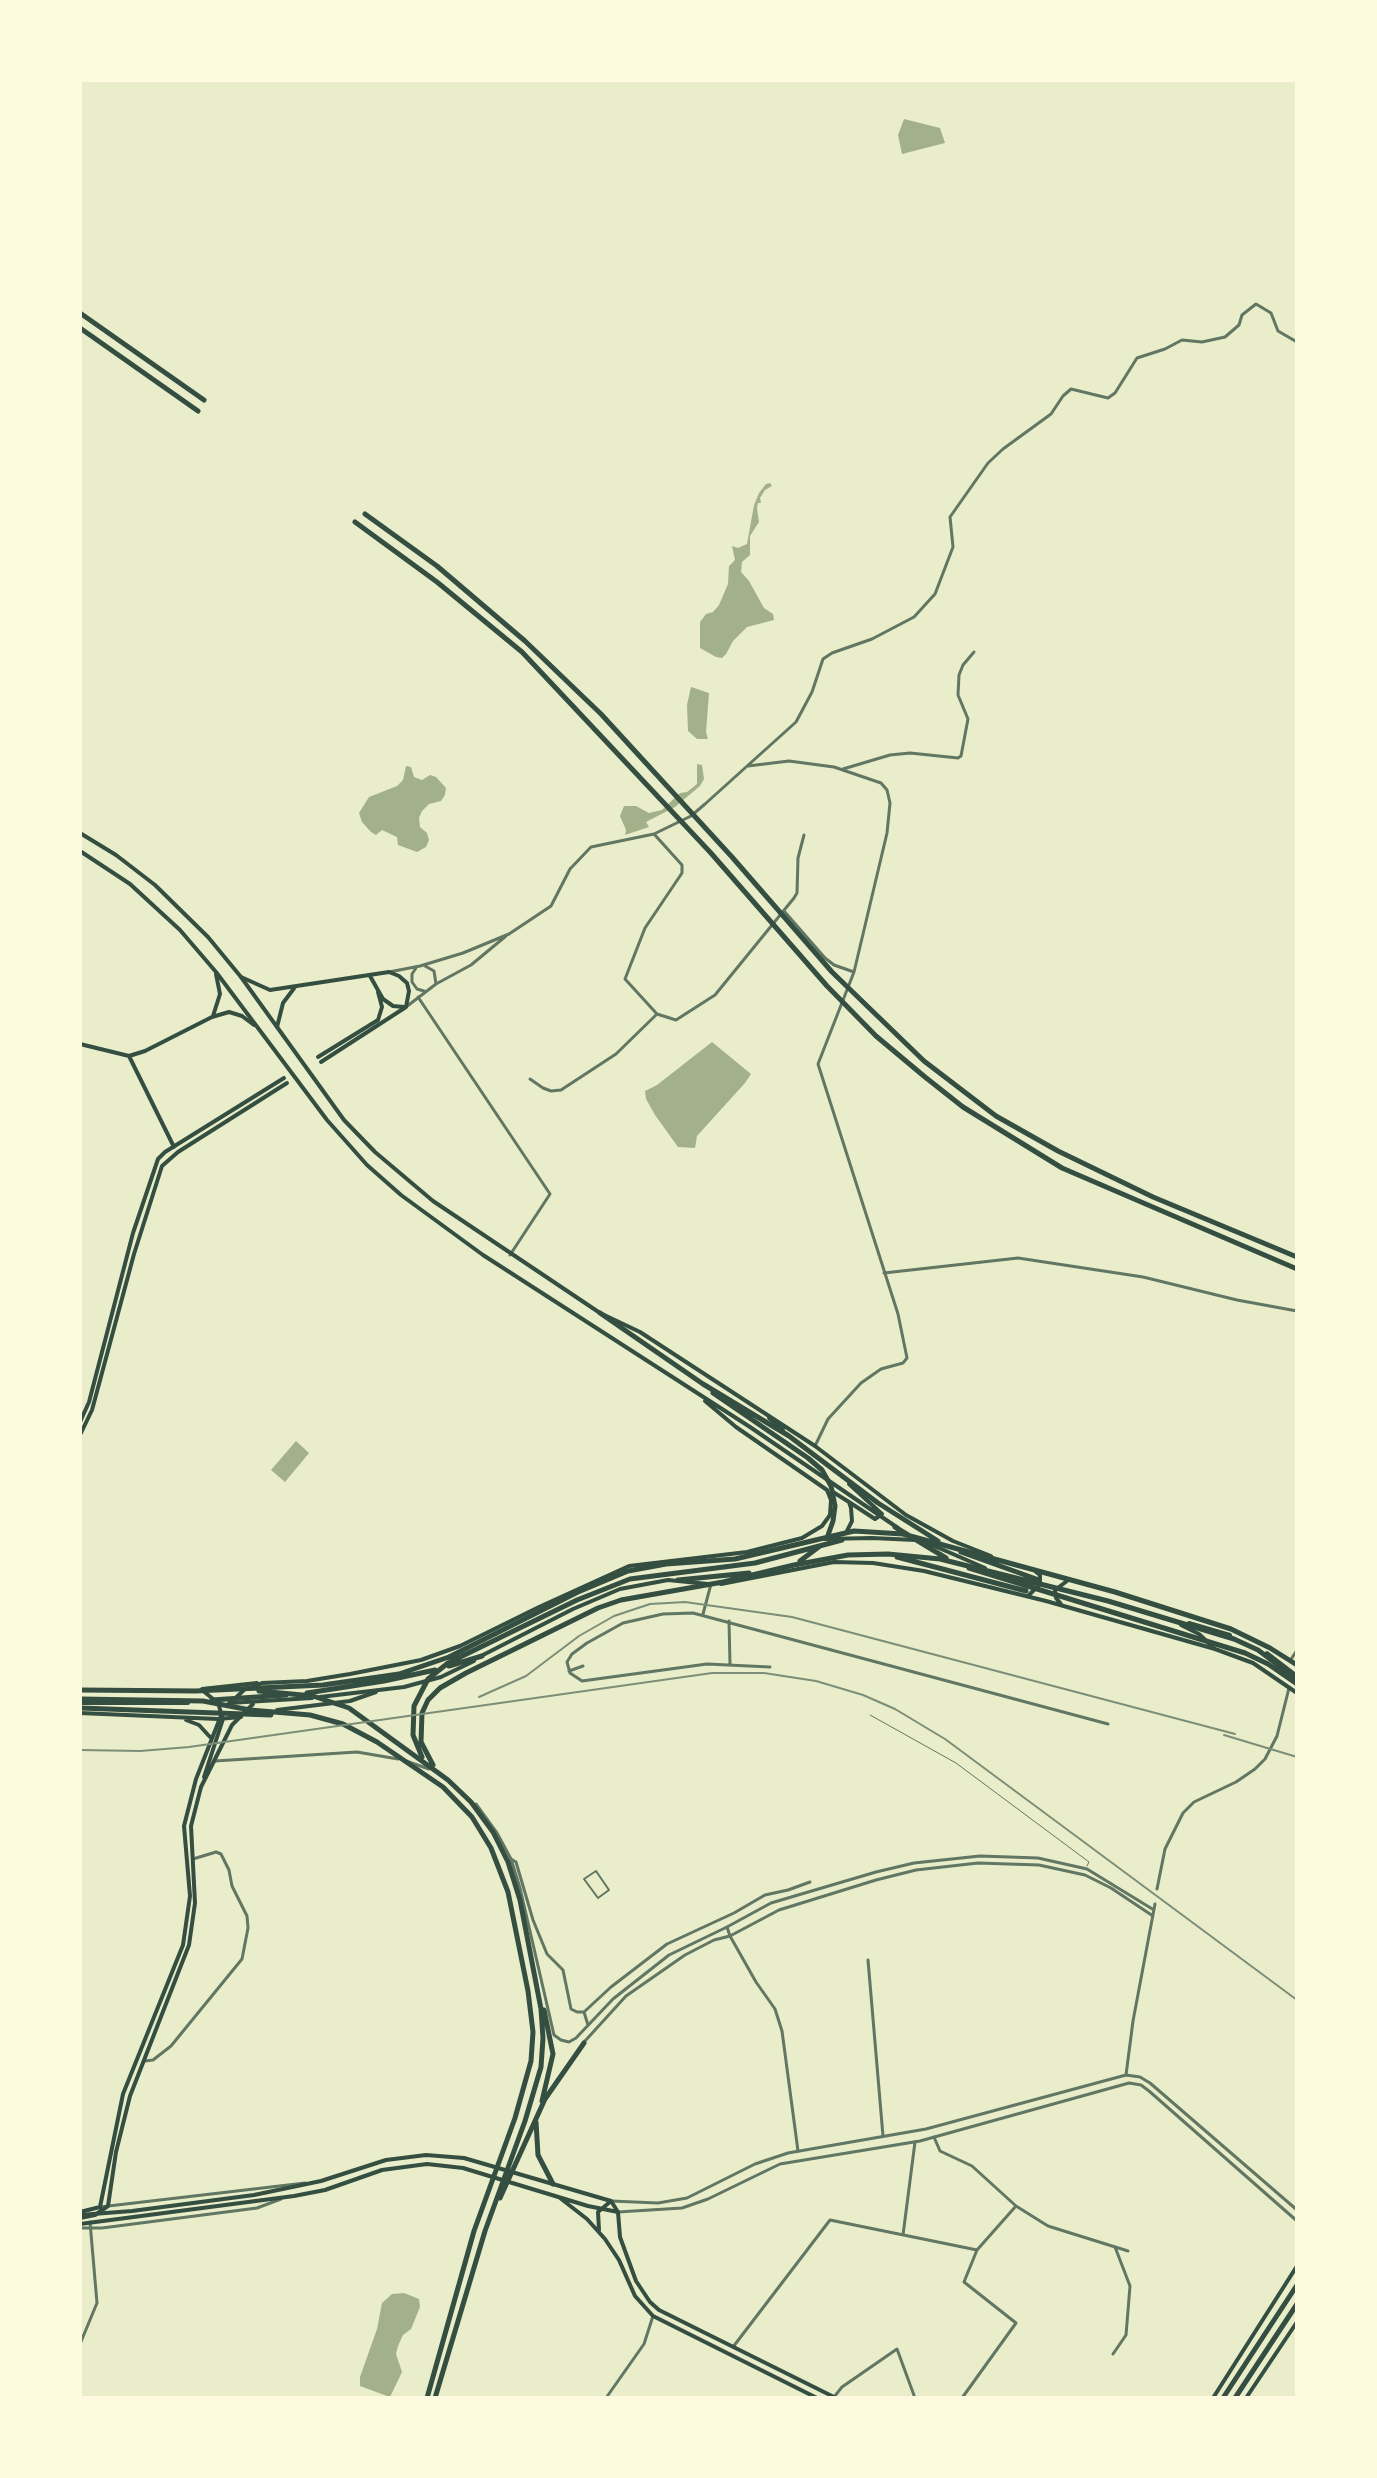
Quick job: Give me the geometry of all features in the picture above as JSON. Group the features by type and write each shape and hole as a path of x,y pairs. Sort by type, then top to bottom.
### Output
{"highway":[{"path":"80,313 204,400"},
{"path":"80,328 198,411"},
{"path":"365,514 437,566 525,641 601,714 832,972 874,1015 953,1084 996,1116 1058,1151 1153,1197 1297,1257"},
{"path":"355,522 437,582 522,652 710,852 827,986 876,1036 925,1077 963,1107 1062,1168 1297,1269"},
{"path":"600,1313 703,1384 789,1436 892,1513 959,1551 1015,1573 1230,1636 1264,1652 1297,1678"},
{"path":"703,1384 720,1399 808,1458 828,1479 835,1501 832,1527 816,1550 794,1565"},
{"path":"895,1527 929,1549 966,1567 1064,1602"},
{"path":"198,1690 323,1685 399,1674 449,1657 617,1574 652,1566 748,1556 854,1531 903,1534 1115,1592 1231,1629 1270,1648 1297,1666"},
{"path":"427,2398 474,2231 515,2118 531,2061 533,2032 508,1892 491,1848 461,1804 421,1756 413,1735 412,1714 416,1700 433,1673 548,1614 630,1579 727,1568 842,1540"},
{"path":"553,2184 541,2163 535,2124 550,2072 553,2049 520,1900 508,1862 486,1822 427,1757 421,1742 419,1727 424,1706 446,1683 611,1603 644,1594 723,1582 794,1565 868,1553 940,1559 1222,1634 1258,1650 1297,1678"},
{"path":"678,1580 744,1574 853,1555 915,1560 1245,1653 1297,1678"},
{"path":"80,1706 248,1699 362,1685 482,1656"},
{"path":"80,1689 291,1693 331,1701 366,1719 448,1780"},
{"path":"203,1701 250,1710 310,1715 343,1724 424,1772 461,1804"},
{"path":"80,1706 239,1715 310,1715"},
{"path":"435,2398 485,2231 537,2084 543,2048 535,1974"},
{"path":"479,2255 499,2201 545,2099 584,2043"},
{"path":"1223,2398 1297,2285"},
{"path":"1235,2398 1297,2304"}],"main road":[{"path":"80,833 116,855 166,895 208,937 241,977 334,1106 365,1142 433,1201 510,1255 600,1313 640,1332 822,1450 906,1515 966,1547 1036,1572 1231,1629 1297,1666"},
{"path":"80,851 117,875 180,930 216,972 345,1141 401,1195 495,1263 832,1482 895,1527 950,1555 985,1568 1174,1623 1199,1634 1215,1649"},
{"path":"212,1017 220,994 216,972"},
{"path":"241,977 270,990 389,972 407,983 406,1007 319,1059 378,1020 382,1007 370,976"},
{"path":"277,1027 283,1003 295,987"},
{"path":"378,992 393,1006 406,1007"},
{"path":"80,1044 129,1056 229,1012 242,1016 256,1026"},
{"path":"129,1056 177,1152"},
{"path":"80,1422 89,1402 133,1233 161,1155 285,1081 166,1161 134,1254 95,1401 80,1435"},
{"path":"694,1392 750,1437 875,1519 882,1514 877,1506 753,1405"},
{"path":"822,1450 838,1476"},
{"path":"198,1690 307,1681 421,1660 460,1646 629,1566 747,1552 802,1538 818,1530 830,1515 830,1495 818,1482"},
{"path":"842,1540 852,1521 849,1502"},
{"path":"802,1538 889,1538 966,1547"},
{"path":"80,1706 180,1718 221,1719 350,1701 441,1677 606,1595 633,1586 678,1580 726,1584 811,1565 842,1562 906,1567 1064,1602 1253,1663 1297,1693"},
{"path":"1026,1595 1033,1593 1040,1584 1040,1575 1036,1572"},
{"path":"1064,1602 1056,1598 1055,1590 1069,1580"},
{"path":"1174,1623 1204,1627 1238,1638 1266,1653 1297,1678"},
{"path":"212,1761 223,1711 239,1693 262,1683"},
{"path":"198,1690 218,1703 223,1711"},
{"path":"80,1706 257,1702 376,1692"},
{"path":"102,2211 108,2206 125,2114 142,2062 189,1945 195,1903 191,1826 201,1787 236,1718 257,1702"},
{"path":"180,1718 199,1725 210,1737"},
{"path":"102,2211 123,2094 185,1938 190,1896 184,1826 210,1737 221,1719"},
{"path":"80,2219 102,2211 176,2206 254,2195 321,2181 375,2163 402,2158 446,2156 486,2163 611,2201 618,2212 620,2237 636,2281 650,2302 669,2317 835,2398"},
{"path":"402,2158 403,2166"},
{"path":"80,2219 90,2225 284,2197 325,2190 382,2170 446,2164 618,2212"},
{"path":"554,2195 583,2215 599,2232 615,2253 635,2296 653,2316 817,2398"},
{"path":"174,2198 176,2206"},
{"path":"599,2232 597,2218 601,2209 611,2201"},
{"path":"187,2210 188,2217"},
{"path":"102,2211 123,2219"},
{"path":"1213,2398 1297,2266"},
{"path":"1246,2398 1297,2322"}],"street":[{"path":"406,1007 425,991 471,965 551,906 570,869 591,847 654,834 691,816 796,722 812,692 823,659 914,617 935,594 953,547 950,517 988,463 1051,414 1071,389 1108,398 1115,393 1137,358 1182,340 1202,342 1225,337 1239,325 1242,315 1256,304 1271,313 1278,331 1297,342"},
{"path":"842,769 890,755 910,753 958,758 968,719 958,695 959,675 974,652"},
{"path":"745,767 762,762 789,761 842,769 881,783 887,790 890,803 887,833 854,972 818,1064 898,1314 907,1358 903,1363 881,1369 861,1383 828,1419 815,1446"},
{"path":"654,834 682,865 682,873 645,928 625,979 657,1014 676,1020 707,1001 797,893 798,858 804,835"},
{"path":"784,911 825,958 854,972"},
{"path":"389,972 463,953 509,934"},
{"path":"425,991 417,989 412,982 412,974 420,966 434,971 436,984"},
{"path":"418,997 550,1194 510,1255"},
{"path":"530,1079 543,1088 561,1090 616,1054 657,1014"},
{"path":"884,1273 1018,1258 1143,1277 1297,1311"},
{"path":"703,1614 711,1584"},
{"path":"770,1667 730,1664 656,1670 582,1681 569,1671 567,1662 572,1654 623,1623 663,1614 703,1614 1108,1724"},
{"path":"729,1621 730,1664"},
{"path":"1290,1661 1297,1650"},
{"path":"569,1671 583,1666"},
{"path":"1157,1889 1165,1849 1183,1813 1194,1802 1246,1776 1265,1759 1277,1736 1289,1686"},
{"path":"212,1761 357,1752 418,1763 453,1782 476,1805 511,1859 554,2035 569,2042 613,1999 689,1943 771,1903 914,1863 980,1856 1038,1858 1087,1869 1154,1910"},
{"path":"142,2062 153,2060 171,2046 242,1959 247,1916 232,1886 229,1870 221,1854 216,1852 193,1859"},
{"path":"980,1856 986,1863"},
{"path":"511,1859 516,1862 533,1920 547,1954 563,1970 571,2009 584,2012"},
{"path":"584,2043 609,2013 652,1976 685,1955 779,1910 906,1872 986,1863 1039,1865 1085,1875 1153,1916"},
{"path":"1085,1875 1087,1869"},
{"path":"596,1871 609,1890 598,1898 584,1879 596,1871"},
{"path":"584,2012 667,1944 765,1895 810,1882"},
{"path":"829,1887 831,1894"},
{"path":"765,1895 771,1903"},
{"path":"1126,2075 1155,1904"},
{"path":"727,1927 756,1982 775,2009 782,2031 798,2151"},
{"path":"868,1960 883,2137"},
{"path":"584,2012 588,2025"},
{"path":"611,2201 658,2203 687,2198 765,2160 798,2151 926,2129 1126,2075 1140,2077 1150,2083 1297,2210"},
{"path":"618,2212 682,2208 708,2199 780,2164 915,2142 1129,2083 1145,2087 1297,2221"},
{"path":"1205,2138 1209,2134"},
{"path":"893,2136 895,2146"},
{"path":"934,2137 940,2151 972,2166 1016,2206 1048,2226 1128,2251"},
{"path":"903,2235 915,2142"},
{"path":"108,2206 321,2181"},
{"path":"80,2344 97,2303 90,2225 257,2208 284,2197"},
{"path":"962,2398 1016,2323 964,2282 977,2250 1016,2206"},
{"path":"733,2347 830,2220 977,2250"},
{"path":"1113,2354 1126,2335 1130,2286 1115,2247"},
{"path":"606,2398 644,2344 653,2316"},
{"path":"835,2398 842,2387 897,2349 915,2398"}],"lane":[{"path":"870,1715 956,1763 1089,1862 1087,1869"}],"shaded area":[{"path":"904,119 940,128 945,143 902,154 898,135"},
{"path":"770,483 772,486 765,490 760,498 761,503 758,503 759,522 750,536 750,555 742,562 741,572 764,608 773,614 774,620 747,627 722,658 716,657 700,648 700,622 719,605 728,584 729,566 735,560 732,546 738,548 747,544 754,505 759,493"},
{"path":"691,687 709,693 708,739 697,739 688,731 687,705"},
{"path":"697,764 702,765 704,779 700,786 675,807 646,822 649,827 625,835 620,816 624,806 636,806 649,813 662,810 680,793 697,784"},
{"path":"406,766 411,767 414,777 422,780 430,775 436,777 446,788 441,801 429,804 422,811 420,827 429,840 426,847 417,852 398,845 397,837 382,830 376,835 371,832 359,813 369,797 397,786 403,780"},
{"path":"712,1042 751,1074 697,1136 695,1148 678,1147 655,1115 645,1091"},
{"path":"296,1441 309,1453 285,1482 271,1470"},
{"path":"404,2293 419,2299 420,2307 411,2329 403,2335 398,2346 396,2354 402,2372 390,2397 360,2386 360,2377 377,2329 382,2303 392,2294"}],"railway":[{"path":"479,1697 526,1676 579,1636 614,1616 650,1604 685,1602 792,1617 1235,1734"},
{"path":"80,1750 140,1751 189,1747 712,1673 764,1673 816,1681 863,1695 895,1709 945,1739 1297,2000"},
{"path":"1224,1735 1297,1757"}]}
